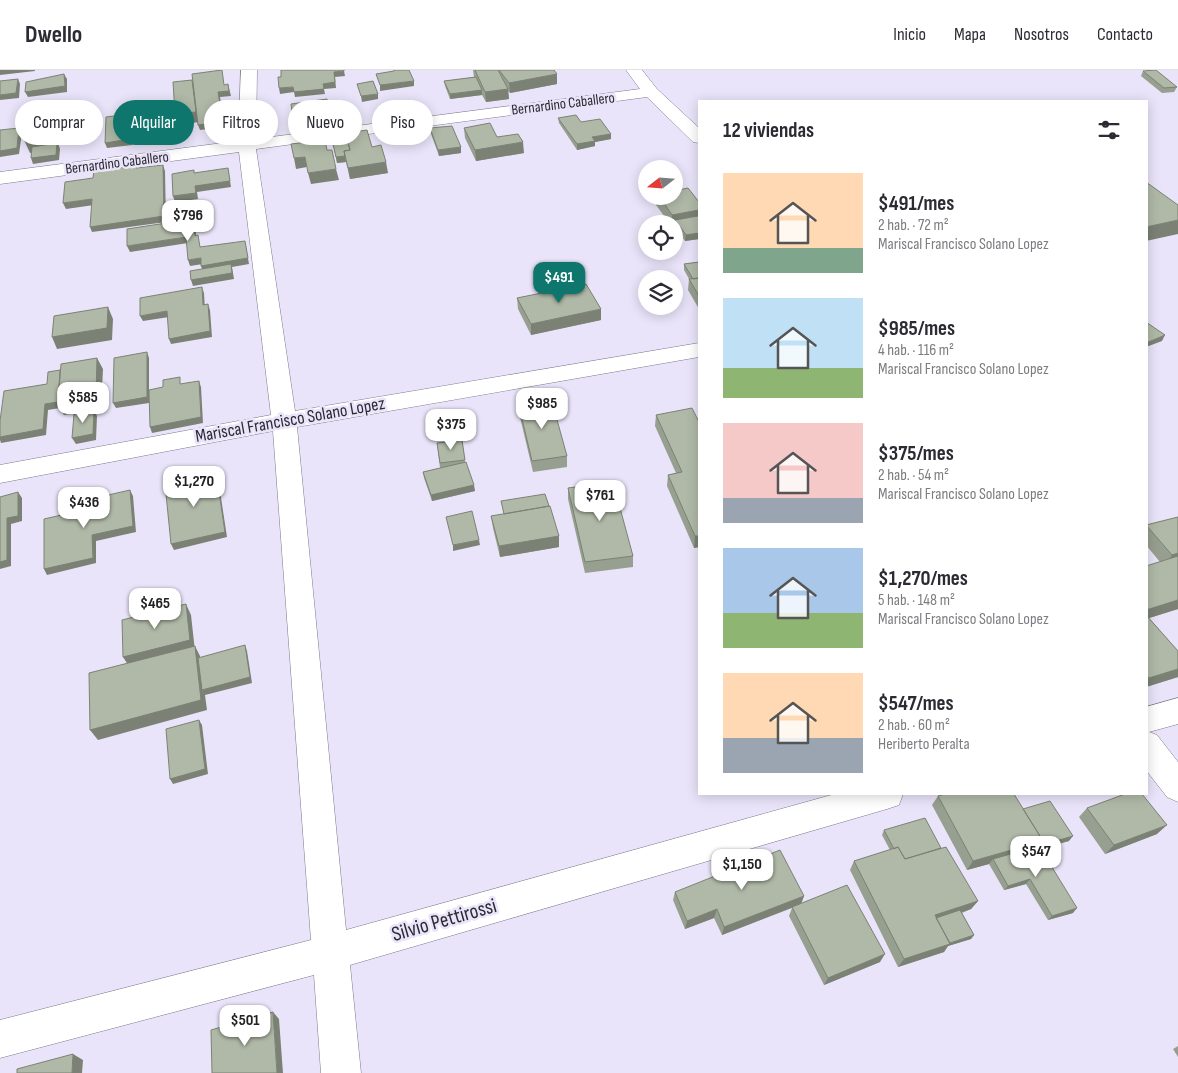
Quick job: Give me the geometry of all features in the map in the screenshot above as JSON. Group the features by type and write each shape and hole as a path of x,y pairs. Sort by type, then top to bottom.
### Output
{"street":[{"path":"249,70 247,146 284,421 340,1073"},
{"path":"634,70 651,92 698,137"},
{"name":"Bernardino Caballero","path":"0,178 651,92"},
{"name":"Mariscal Francisco Solano Lopez","path":"0,474 284,421 698,350"},
{"path":"1148,719 1178,711"},
{"path":"1148,748 1178,787"},
{"name":"Silvio Pettirossi","path":"0,1039 330,953 883,795"}],"building":[{"path":"222,70 224,85 228,84 229,91 218,92 219,100 204,100 204,124 198,125 192,74"},
{"path":"281,70 344,71 334,72 335,82 323,84 324,89 294,92 293,87 279,88 278,77 281,77"},
{"path":"394,70 409,70 414,81 380,85 376,74"},
{"path":"475,70 498,70 508,89 485,92"},
{"path":"499,70 554,70 557,74 509,83"},
{"path":"1156,70 1177,87 1164,88 1143,71"},
{"path":"64,74 65,86 25,92 26,82"},
{"path":"476,77 482,90 450,94 444,81"},
{"path":"18,79 16,93 0,95 0,81"},
{"path":"192,80 196,112 194,112 194,100 174,100 173,82"},
{"path":"373,81 378,94 361,96 357,84"},
{"path":"576,115 581,122 600,119 611,134 592,137 595,141 577,144 558,118"},
{"path":"113,116 113,142 105,143 106,117"},
{"path":"490,123 497,137 518,134 523,142 475,150 464,128"},
{"path":"452,126 461,147 438,150 433,136 433,128"},
{"path":"15,128 15,145 17,145 17,148 0,151 0,130"},
{"path":"367,130 372,147 381,145 386,162 348,168 344,151 350,150 349,145 362,145 362,131"},
{"path":"57,145 56,155 31,158 32,147"},
{"path":"291,145 326,145 327,150 332,150 336,169 308,173 305,157 294,158"},
{"path":"333,145 349,145 350,150 344,151 345,156 336,157"},
{"path":"163,165 164,216 90,227 92,199 63,203 65,182 93,178 94,171"},
{"path":"228,168 230,181 195,186 196,193 173,196 172,174 194,170 194,173"},
{"path":"1148,183 1178,205 1178,220 1148,227"},
{"path":"688,188 698,201 698,210 672,215 665,205 683,205 683,189"},
{"path":"698,216 698,233 686,235 683,231 683,219"},
{"path":"193,219 195,236 198,235 200,247 245,241 248,258 201,266 201,258 188,260 186,237 127,246 127,229"},
{"path":"698,262 698,278 693,279 684,264"},
{"path":"231,264 232,273 191,280 190,271"},
{"path":"698,278 698,294 689,279"},
{"path":"586,284 601,309 531,324 517,298"},
{"path":"202,287 203,305 208,304 210,331 169,339 167,311 140,316 140,298"},
{"path":"108,307 107,328 52,337 54,316"},
{"path":"1148,323 1165,335 1148,342"},
{"path":"147,352 147,397 113,403 114,358"},
{"path":"97,358 96,396 58,403 61,364"},
{"path":"60,370 58,402 45,404 43,429 0,437 4,391 47,384 48,372"},
{"path":"180,377 180,384 199,381 201,417 150,427 149,390 163,387 163,380"},
{"path":"551,398 567,456 532,461 518,402"},
{"path":"692,408 698,420 698,536 695,536 668,475 682,472 656,415"},
{"path":"94,410 93,434 72,438 74,414"},
{"path":"462,440 465,460 440,463 437,443"},
{"path":"466,462 474,485 431,495 423,472"},
{"path":"216,472 225,532 171,544 165,484"},
{"path":"613,482 633,556 585,562 568,488"},
{"path":"130,490 133,526 92,535 93,558 44,569 44,519 92,508 91,499"},
{"path":"18,492 18,516 7,518 7,560 0,562 0,497"},
{"path":"545,494 549,506 504,514 501,501"},
{"path":"550,506 559,536 499,546 491,516"},
{"path":"472,511 479,540 453,545 446,517"},
{"path":"1178,517 1178,553 1172,555 1148,527 1148,524"},
{"path":"1178,556 1178,600 1148,609 1148,565"},
{"path":"186,604 190,640 123,657 122,620"},
{"path":"1148,617 1178,651 1178,669 1149,678"},
{"path":"245,645 250,677 202,690 198,658"},
{"path":"195,646 201,700 90,730 89,673"},
{"path":"199,720 205,769 170,779 166,729"},
{"path":"1015,795 1043,841 973,861 938,796"},
{"path":"1122,795 1143,795 1167,825 1114,845 1087,808"},
{"path":"1050,801 1073,836 1039,846 1043,841 1023,809"},
{"path":"925,818 941,848 905,859 898,847 894,849 884,830"},
{"path":"1039,846 1077,908 1052,916 1030,879 1008,886 993,859"},
{"path":"898,847 905,859 946,847 978,901 935,915 950,944 904,959 854,861"},
{"path":"780,850 804,896 724,927 717,909 687,921 675,892"},
{"path":"847,885 885,954 828,978 792,907"},
{"path":"960,910 974,935 950,943 936,918"},
{"path":"273,1012 277,1073 212,1073 211,1030"},
{"path":"73,1054 72,1073 17,1073 17,1069"}]}
